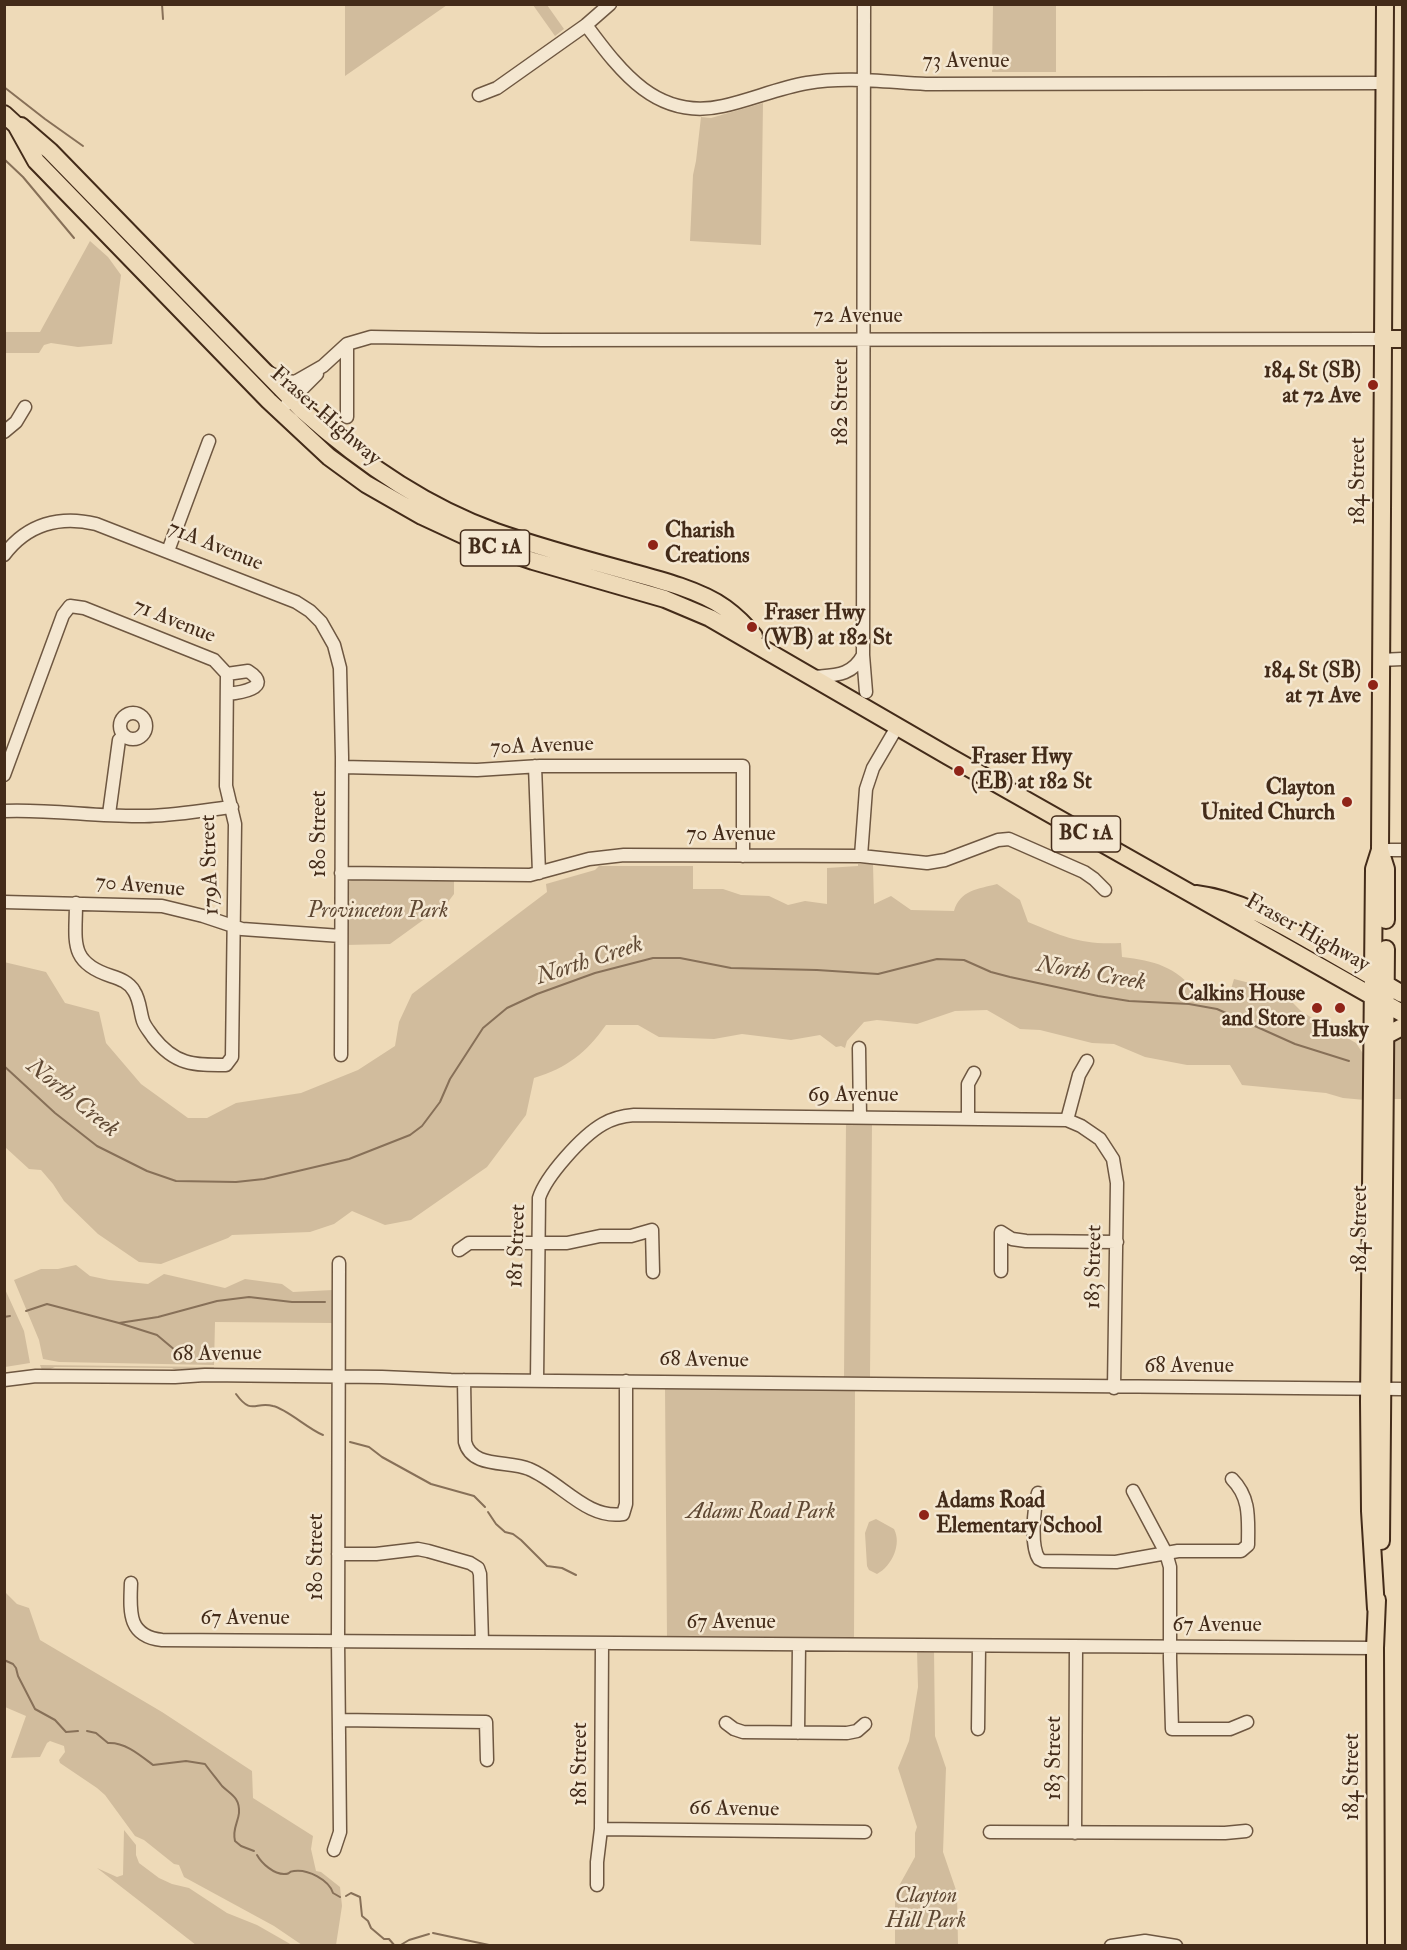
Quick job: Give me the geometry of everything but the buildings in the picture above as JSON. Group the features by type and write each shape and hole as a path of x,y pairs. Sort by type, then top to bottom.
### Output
{"main road":[{"name":"184 Street","path":"1376,1389 1370,1214 1386,869 1380,850 1385,4"},
{"name":"Fraser Highway","path":"4,113 16,125 36,161 279,411 329,457 366,484 438,524 497,549 644,593 710,618 1236,921 1402,1013"},
{"name":"Fraser Highway","path":"4,113 50,151 292,399 343,446 383,474 433,504 495,531 686,589 723,607 773,653"},
{"name":"72 Avenue","path":"1382,339 1402,339"},
{"name":"184 Street","path":"1380,850 1374,869 1374,940 1380,981"},
{"name":"Fraser Highway","path":"1190,893 1213,896 1273,919 1402,994"},
{"path":"1344,960 1359,955 1374,940"},
{"name":"184 Street","path":"1376,1946 1376,1609 1371,1521 1383,1230 1385,1036 1379,1000"},
{"path":"1385,1036 1402,1027"},
{"path":"1370,1214 1383,1230"}],"street":[{"path":"479,95 497,88 586,25 610,4"},
{"name":"182 Street","path":"864,4 863,655 866,692"},
{"name":"73 Avenue","path":"586,25 636,84 657,99 686,108 720,107 783,88 822,81 855,79 926,84 1384,83"},
{"name":"72 Avenue","path":"279,411 347,344 371,337 541,340 1382,339"},
{"path":"347,344 347,417"},
{"name":"72 Avenue","path":"265,371 287,381 295,381 323,366"},
{"path":"4,432 16,422 25,407"},
{"path":"168,551 209,441"},
{"name":"71A Avenue","path":"4,555 25,533 54,521 80,520 168,551 296,602 310,611 321,622 334,645 340,668 340,684"},
{"name":"71 Avenue","path":"4,775 63,615 70,606 84,608 214,660 227,674 248,671 254,675 256,681 254,687 249,691 227,694"},
{"path":"814,677 837,675 852,670 863,655"},
{"path":"1380,660 1402,659"},
{"name":"179A Street","path":"76,903 77,947 82,960 99,972 127,983 135,992 144,1024 160,1046 171,1056 188,1064 226,1065 232,1057 235,824 226,786 227,674"},
{"name":"180 Street","path":"340,684 341,1055"},
{"path":"861,856 866,789 873,768 897,727"},
{"path":"109,814 119,741 124,735"},
{"path":"535,766 539,873"},
{"name":"70A Avenue","path":"342,767 477,770 535,766 743,766 743,856"},
{"path":"4,811 46,811 93,816 109,814 146,816 232,807"},
{"name":"70 Avenue","path":"341,873 539,873 606,855 861,856 927,862 945,860 998,840 1009,839 1084,872 1105,890"},
{"path":"1380,850 1402,850"},
{"name":"70 Avenue","path":"4,902 162,906 194,913 248,930 341,936"},
{"path":"859,1048 860,1117"},
{"path":"1067,1120 1079,1075 1087,1061"},
{"path":"968,1118 968,1084 974,1073"},
{"name":"69 Avenue","path":"592,1131 615,1119 634,1115 1067,1120 1092,1132 1107,1149"},
{"name":"181 Street","path":"537,1381 538,1208 543,1187 548,1178 592,1131"},
{"name":"183 Street","path":"1107,1149 1116,1171 1114,1388"},
{"path":"459,1250 469,1243 567,1243 600,1236 631,1236 652,1230 653,1272"},
{"path":"1001,1270 1001,1232 1012,1239 1026,1241 1117,1242"},
{"name":"180 Street","path":"334,1850 340,1832 339,1263"},
{"name":"68 Avenue","path":"4,1380 36,1376 175,1377 206,1375 1114,1388 1402,1389"},
{"path":"464,1380 467,1451 475,1458 529,1468 589,1507 611,1516 623,1514 626,1504 626,1381"},
{"path":"1038,1493 1034,1511 1035,1551 1039,1559 1043,1561 1116,1562 1186,1550 1241,1551 1248,1545 1249,1515 1244,1496 1232,1479"},
{"path":"1133,1491 1166,1553 1171,1572 1172,1729 1230,1729 1247,1722"},
{"path":"338,1554 376,1554 418,1549 470,1563 478,1568 480,1574 482,1642"},
{"name":"67 Avenue","path":"131,1583 130,1608 133,1623 141,1634 148,1638 162,1640 1375,1648"},
{"name":"181 Street","path":"597,1885 601,1829 602,1643"},
{"path":"798,1733 799,1645"},
{"path":"978,1729 979,1647"},
{"name":"183 Street","path":"1075,1833 1076,1647"},
{"path":"339,1720 486,1722 487,1760"},
{"path":"726,1723 743,1732 847,1734 857,1731 865,1724"},
{"name":"66 Avenue","path":"601,1829 865,1832"},
{"path":"990,1832 1225,1833 1246,1831"},
{"path":"1111,1946 1145,1941 1176,1946"}],"green space":[{"path":"345,4 447,5 345,76"},
{"path":"533,5 547,5 564,29 555,36"},
{"path":"993,5 1056,5 1056,72 992,72"},
{"path":"763,103 761,245 690,241 693,175 701,117 711,118"},
{"path":"90,241 108,257 121,275 112,344 78,347 51,343 44,345 39,353 6,353 5,358 5,332 40,332"},
{"path":"858,864 873,864 874,904 891,896 911,910 954,911 965,895 997,884 1020,900 1028,922 1073,939 1094,943 1121,943 1122,957 1164,966 1181,977 1197,993 1229,996 1234,979 1281,991 1302,1012 1356,1043 1366,1058 1365,1100 1343,1098 1326,1093 1242,1085 1230,1065 1187,1065 1145,1057 1114,1044 1092,1043 1040,1030 1020,1029 987,1010 955,1011 917,1024 877,1020 864,1022 847,1041 845,1048 836,1047 820,1035 791,1040 742,1034 714,1039 659,1037 638,1025 606,1025 591,1044 575,1058 534,1078 526,1115 487,1167 411,1220 385,1225 352,1211 334,1224 310,1232 232,1235 161,1264 139,1262 98,1234 64,1201 41,1170 29,1169 5,1147 4,962 46,972 65,1003 99,1012 106,1043 141,1084 188,1118 207,1118 236,1103 301,1093 358,1070 395,1046 399,1022 412,994 547,892 546,884 595,870 599,866 693,866 693,889 723,889 741,895 769,896 788,905 805,901 827,904 827,868 858,866"},
{"name":"Provinceton Park","path":"366,877 370,880 454,881 454,894 448,902 390,944 345,945 347,883 355,878"},
{"path":"1402,1031 1402,1099 1390,1099 1393,1039"},
{"path":"846,1123 872,1123 870,1377 844,1377"},
{"path":"76,1265 90,1276 148,1284 164,1274 225,1288 245,1279 282,1284 293,1292 333,1290 333,1323 215,1322 214,1365 59,1362 43,1359 39,1340 14,1280 41,1269 58,1269"},
{"path":"4,1287 24,1331 30,1363 5,1367"},
{"path":"40,1365 214,1367 214,1369 177,1371 172,1368 55,1367 42,1370"},
{"name":"Adams Road Park","path":"665,1388 855,1389 854,1639 667,1638"},
{"path":"876,1519 894,1529 897,1541 891,1560 877,1574 869,1570 867,1566 865,1533 869,1522"},
{"path":"6,1593 17,1604 29,1608 40,1640 162,1712 252,1771 253,1798 313,1836 311,1849 316,1871 321,1872 340,1887 342,1906 336,1945 302,1945 274,1926 184,1877 179,1865 174,1864 144,1840 135,1836 105,1795 60,1763 59,1760 65,1752 64,1746 50,1741 40,1757 11,1758 26,1716 5,1707"},
{"name":"Clayton Hill Park","path":"917,1650 934,1650 935,1736 946,1768 943,1852 957,1893 958,1945 895,1945 895,1893 915,1857 917,1827 898,1768 909,1741 918,1687"},
{"path":"124,1830 136,1845 139,1863 159,1878 189,1888 227,1913 257,1925 292,1945 196,1945 97,1868 117,1877 123,1875"}],"waterway":[{"path":"162,4 163,19"},
{"path":"4,87 83,146"},
{"path":"4,159 23,177 74,238"},
{"name":"North Creek","path":"4,1066 55,1113 97,1146 147,1171 176,1181 236,1182 264,1179 349,1159 410,1135 422,1126 440,1102 450,1079 483,1028 507,1008 537,994 595,973 653,958 680,958 731,968 878,974 937,959 964,960 991,972 1098,996 1129,1001 1189,1004 1217,1009 1295,1044 1349,1061"},
{"path":"119,1323 158,1317 217,1301 249,1297 292,1302 325,1302"},
{"path":"26,1311 47,1304 119,1323 157,1335 182,1356"},
{"path":"4,1317 10,1316"},
{"path":"236,1394 241,1401 250,1406 267,1405 279,1408 323,1435"},
{"path":"350,1442 369,1447 382,1457 431,1484 474,1496 485,1507"},
{"path":"488,1512 496,1524 505,1532 521,1540 547,1566 562,1568 576,1575"},
{"path":"4,1660 16,1668 35,1709 55,1720 66,1732 78,1731"},
{"path":"87,1731 96,1733 108,1743 114,1743 138,1753 153,1765 186,1761 205,1764 238,1803 235,1841 254,1851"},
{"path":"257,1855 265,1865 280,1874 300,1871 317,1876 340,1897"},
{"path":"346,1896 351,1893 360,1897 362,1916 371,1928 384,1939 389,1939 395,1946"},
{"path":"433,1933 489,1945 513,1946"},
{"path":"399,1946 409,1940 429,1934"}],"place":[{"name":"184 St (SB) at 72 Ave","path":"1373,385"},
{"name":"Charish Creations","path":"653,545"},
{"name":"Fraser Hwy (WB) at 182 St","path":"752,627"},
{"name":"184 St (SB) at 71 Ave","path":"1373,685"},
{"name":"Fraser Hwy (EB) at 182 St","path":"959,771"},
{"name":"Clayton United Church","path":"1347,802"},
{"name":"Calkins House and Store","path":"1317,1008"},
{"name":"Husky","path":"1340,1008"},
{"name":"Adams Road Elementary School","path":"924,1515"}]}
